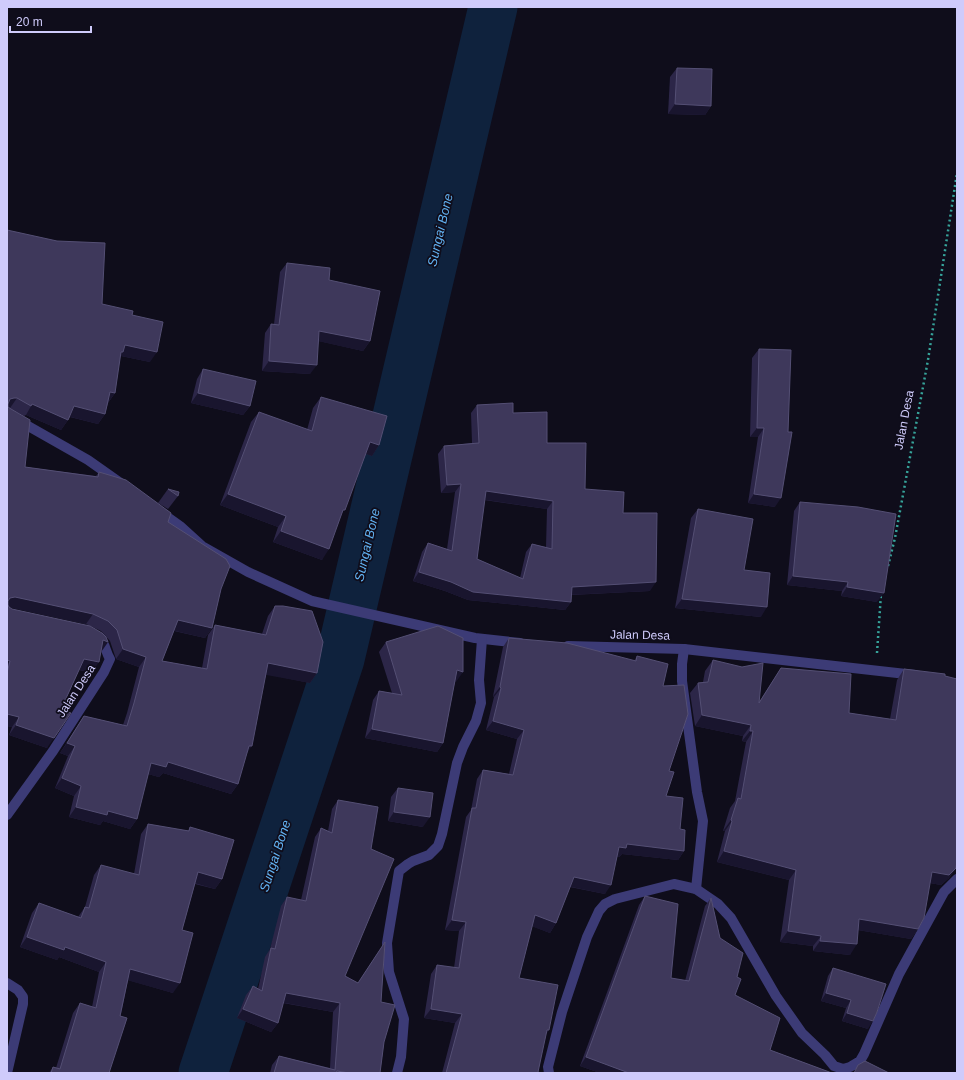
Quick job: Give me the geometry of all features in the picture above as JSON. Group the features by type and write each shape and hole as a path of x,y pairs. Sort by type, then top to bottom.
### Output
{"street":[{"path":"7,414 88,460 131,490"},
{"path":"149,504 180,526 202,546 248,572 312,601 482,639 533,644"},
{"name":"Jalan Desa","path":"7,815 53,750 104,672 110,659 102,640 93,633 89,632"},
{"path":"396,1073 401,1057 404,1019 390,972 387,943 399,871 413,861 429,855 438,846 442,834 457,763 476,721 481,703 479,680 482,639"},
{"name":"Jalan Desa","path":"555,646 684,649 928,677"},
{"path":"684,649 682,681 697,792 703,821 696,889"},
{"path":"549,1073 548,1067 562,1012 587,937 599,911 605,904 616,898 674,884 696,889 718,904 731,918 776,996 802,1033 834,1066 843,1069 860,1061 899,974 944,892 957,879"},
{"path":"7,983 18,990 23,997 23,1004 7,1073"}],"path":[{"name":"Jalan Desa","path":"886,572 895,538 928,360 957,173"},
{"path":"876,671 881,592"}],"building":[{"path":"677,68 712,69 711,106 675,104"},
{"path":"7,230 57,241 105,243 102,304 133,311 132,315 163,322 157,352 125,345 123,352 121,352 115,393 110,392 105,414 74,406 68,420 32,404 31,406 17,398 10,399 8,404 8,407 30,420 25,467 98,477 99,472 126,480 171,513 168,522 226,559 230,566 221,589 212,628 178,620 162,661 207,669 215,625 266,635 275,606 312,611 323,642 317,673 268,663 252,746 249,746 238,784 168,762 166,767 151,763 137,819 108,811 107,815 76,807 81,786 62,778 75,746 67,743 84,716 127,726 134,703 146,657 123,649 117,630 108,621 93,614 15,597 10,598 8,605 12,609 90,626 102,633 108,642 103,640 99,662 84,659 63,705 66,706 64,711 71,713 54,738 16,725 19,717 7,714 7,673 10,661 7,660"},
{"path":"287,263 330,268 329,280 380,291 370,341 319,331 317,365 269,361 271,324 279,325"},
{"path":"759,349 791,350 788,432 792,432 781,498 754,494 764,428 757,428"},
{"path":"203,369 256,381 250,406 198,393"},
{"path":"321,397 387,416 379,445 370,442 329,549 281,531 286,516 228,494 259,412 312,431"},
{"path":"513,403 513,413 547,412 547,443 586,443 585,489 624,492 623,513 657,513 656,582 572,587 571,602 473,592 451,582 419,572 428,543 452,551 461,484 447,485 444,446 479,443 477,405","holes":["486,491 553,501 552,549 532,544 523,579 477,559"]},
{"path":"168,489 179,492 178,496"},
{"path":"800,502 858,507 896,514 884,593 847,587 848,582 793,576"},
{"path":"698,509 753,519 744,570 770,573 767,607 682,599"},
{"path":"438,626 463,638 463,672 457,670 443,743 372,729 379,691 402,695 386,642"},
{"path":"509,638 567,643 636,661 637,656 668,664 663,686 684,685 688,714 669,771 674,772 666,796 683,798 680,829 685,830 684,851 627,844 626,848 619,847 611,885 574,877 556,923 535,915 519,978 558,985 549,1030 547,1030 538,1072 540,1073 446,1073 462,1014 431,1009 437,965 459,968 466,922 452,920 472,808 476,808 483,770 513,775 524,730 493,721 501,688"},
{"path":"713,660 742,667 763,663 759,703 781,668 851,674 849,713 896,720 904,669 945,674 945,676 957,679 956,868 949,875 932,872 924,918 918,929 859,919 857,944 820,941 821,936 788,931 796,870 724,851 738,798 741,799 753,731 750,731 751,725 702,715 698,683 708,682"},
{"path":"398,788 433,793 430,817 394,812"},
{"path":"338,800 378,807 371,849 394,859 345,976 358,983 385,942 381,1002 395,1005 384,1042 380,1073 349,1073 337,1071 336,1073 274,1073 279,1056 335,1070 340,1003 286,993 278,1023 243,1009 253,986 262,991 271,948 275,949 287,897 306,901 321,828 332,833"},
{"path":"148,824 189,831 190,827 234,840 222,879 198,872 182,930 193,933 180,983 130,969 120,1016 127,1018 109,1073 51,1073 53,1067 60,1069 80,1003 96,1008 106,962 65,947 64,950 27,937 39,903 81,918 85,907 89,908 101,865 139,875"},
{"path":"645,896 678,904 671,978 689,981 711,898 720,938 743,953 737,977 741,979 735,995 780,1018 770,1050 832,1073 629,1073 586,1057"},
{"path":"833,968 886,984 873,1021 847,1013 851,1000 826,993"},
{"path":"865,1061 889,1073 854,1073 858,1065"}],"waterway":[{"name":"Sungai Bone","path":"203,1073 340,659 493,7"}]}
